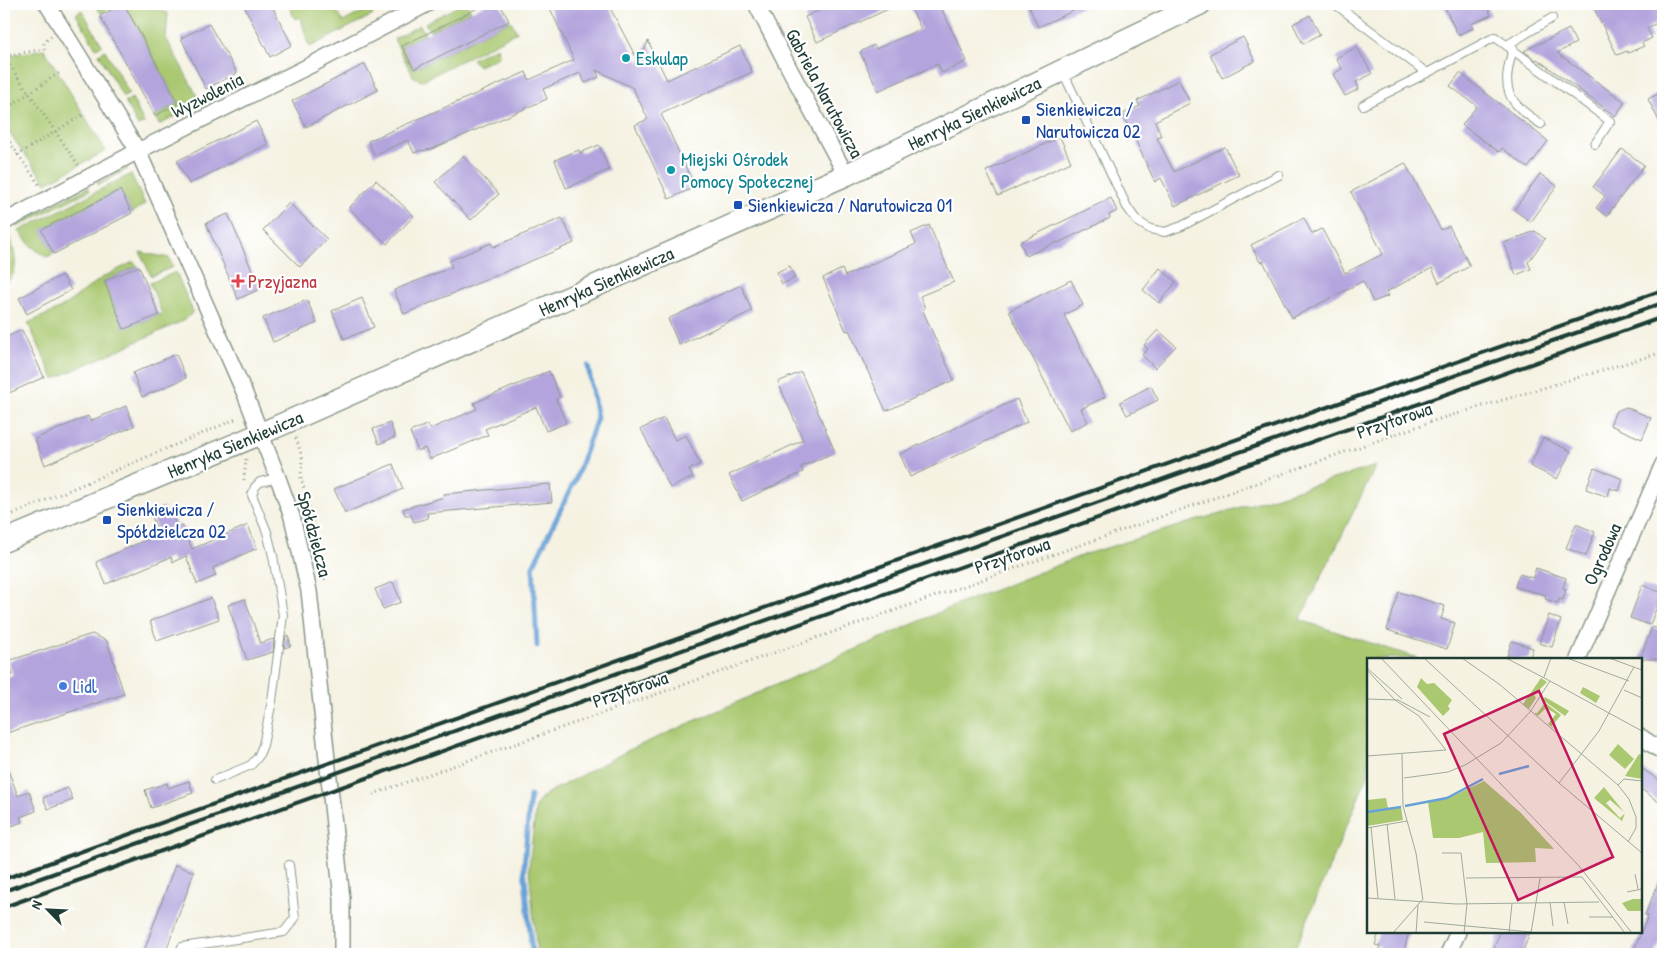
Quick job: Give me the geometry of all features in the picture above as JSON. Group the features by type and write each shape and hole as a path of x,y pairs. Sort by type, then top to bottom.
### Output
{"street":[{"name":"Spółdzielcza","path":"47,4 138,151 212,317 292,517 309,591 342,899 342,954"},
{"name":"Wyzwolenia","path":"4,222 138,151 310,66 427,4"},
{"name":"Gabriela Narutowicza","path":"756,4 846,175"},
{"name":"Henryka Sienkiewicza","path":"4,542 290,421 846,175 1200,4"},
{"name":"Ogrodowa","path":"1578,658 1663,464"},
{"path":"1642,738 1663,752"},
{"path":"1448,954 1458,933"}],"lane":[{"path":"1335,4 1427,73"},
{"path":"1541,124 1520,110 1508,90 1506,76 1510,47 1552,18"},
{"path":"1363,105 1495,37 1610,121 1595,144"},
{"path":"1062,70 1127,208 1137,221 1150,229 1165,232 1182,226 1279,174"},
{"path":"215,780 251,765 258,758 263,745 272,701 283,615 267,532 252,496 254,487 260,482 278,478"},
{"path":"4,633 4,642"},
{"path":"178,954 182,947 284,932 295,918 289,865"}],"path":[{"path":"4,8 6,4"},
{"path":"4,46 10,55 44,49 44,43 50,36 57,33"},
{"path":"4,57 79,166 71,170"},
{"path":"4,110 59,73"},
{"path":"17,154 84,114"},
{"path":"4,134 39,186 47,182"},
{"name":"Przytorowa","path":"373,794 1433,421 1663,352"},
{"path":"4,518 252,413"},
{"path":"290,421 302,457 301,478 305,490"},
{"path":"242,487 245,477"}],"green space":[{"path":"98,4 118,4 101,13 95,6"},
{"path":"124,4 138,4 168,13 166,38 201,103 159,125 155,116 178,103"},
{"path":"288,4 333,4 343,22 370,8 373,15 310,47 300,17 295,19"},
{"path":"462,4 467,4 471,11 430,31 425,23"},
{"path":"82,10 102,45 96,48 76,14"},
{"path":"511,21 517,32 421,81 413,76 394,39 420,25 425,34 402,45 414,69"},
{"path":"4,46 10,55 44,49 106,151 46,183 4,126"},
{"path":"497,47 499,57 478,66 472,59"},
{"path":"105,50 129,93 123,97 99,54"},
{"path":"132,98 144,123 138,126 125,102"},
{"path":"127,167 128,169 99,185 97,183"},
{"path":"131,174 145,204 132,213 119,190 42,230 54,254 46,257 31,246 19,231"},
{"path":"88,187 90,190 17,227 17,223"},
{"path":"10,236 15,255 15,268 10,279 4,283 4,279 7,277 4,271 4,239"},
{"path":"140,252 169,258 173,267 151,276"},
{"path":"133,262 138,266 104,281 124,328 162,314 150,283 176,272 193,312 185,320 54,379 28,323 61,308 103,277"},
{"path":"1376,466 1300,620 1417,658 1367,658 1367,777 1293,954 537,954 529,867 536,805 546,794 629,750 949,608 1086,554"}],"building":[{"path":"124,4 178,103 155,116 100,16"},
{"path":"243,4 271,4 292,45 270,57"},
{"path":"486,4 500,4 509,21 414,69 402,46"},
{"path":"548,4 608,4 639,63 648,41 667,80 740,46 752,72 661,114 695,187 669,199 635,125 648,119 633,88 596,70 599,77 585,83 580,73 543,89 547,99 432,149 414,153 408,140 374,155 368,141 526,72 529,80 574,60"},
{"path":"833,4 899,4 817,42 805,17"},
{"path":"909,4 939,4 967,61 942,73 938,64 878,91 860,52 874,45 876,49 921,29"},
{"path":"1028,4 1088,4 1038,27"},
{"path":"1443,4 1486,4 1491,15 1471,24 1473,28 1458,35"},
{"path":"1592,4 1663,4 1663,20 1647,28 1652,38 1642,43 1644,46 1628,53 1627,51 1617,55"},
{"path":"1310,15 1320,35 1303,44 1293,24"},
{"path":"209,24 237,73 206,89 181,38"},
{"path":"1569,29 1576,43 1557,53 1625,102 1615,116 1524,51"},
{"path":"1243,37 1255,61 1222,78 1210,54"},
{"path":"1357,47 1372,74 1356,82 1359,89 1345,96 1333,74 1342,69 1336,58"},
{"path":"365,64 378,90 306,127 292,101"},
{"path":"1460,73 1548,141 1528,168 1502,148 1499,152 1462,125 1477,106 1450,86"},
{"path":"1179,80 1190,103 1155,121 1161,136 1157,138 1174,172 1225,147 1239,175 1175,206 1161,178 1155,182 1123,114 1140,106 1137,101"},
{"path":"1663,91 1663,129 1648,99"},
{"path":"256,121 268,144 189,184 177,161"},
{"path":"1060,137 1071,162 998,196 986,171"},
{"path":"599,145 609,170 566,188 555,160 579,150 580,153"},
{"path":"1622,149 1644,165 1607,216 1596,208 1605,196 1593,187"},
{"path":"463,156 499,194 471,220 435,182"},
{"path":"1405,163 1441,230 1449,226 1470,266 1439,283 1432,268 1386,292 1388,296 1373,302 1363,281 1292,318 1263,261 1260,262 1251,245 1304,218 1312,234 1322,229 1345,273 1383,254 1351,192"},
{"path":"1540,174 1557,186 1531,222 1514,210"},
{"path":"376,180 414,216 387,244 349,208"},
{"path":"120,190 132,213 54,254 41,230"},
{"path":"1111,198 1117,211 1109,215 1110,218 1026,256 1020,242"},
{"path":"289,203 327,239 300,267 263,230"},
{"path":"228,214 260,289 238,299 206,223"},
{"path":"562,218 574,243 404,314 394,290 452,267 449,261 491,243 493,247"},
{"path":"929,225 954,282 920,296 925,308 922,309 954,380 886,411 849,330 846,331 823,278 842,269 845,276 916,244 911,233"},
{"path":"1535,231 1545,239 1528,262 1531,269 1516,275 1504,243"},
{"path":"139,266 159,315 124,329 104,281"},
{"path":"790,266 795,278 782,284 777,272"},
{"path":"1160,268 1176,282 1159,303 1143,290"},
{"path":"62,275 71,290 27,314 19,298"},
{"path":"1071,280 1083,305 1064,315 1105,397 1081,409 1088,422 1070,431 1009,311"},
{"path":"741,285 752,311 679,345 668,319"},
{"path":"362,298 374,327 344,339 332,311"},
{"path":"307,300 317,323 273,342 263,318"},
{"path":"22,330 44,377 9,393 4,382 4,338"},
{"path":"1158,330 1176,346 1155,368 1142,355 1148,349 1144,345"},
{"path":"176,354 186,378 142,397 133,373"},
{"path":"549,371 560,397 556,399 566,423 546,431 536,407 485,429 488,435 430,459 425,448 418,451 410,432 428,424 430,429 477,409 474,403"},
{"path":"801,372 835,452 801,467 803,472 742,501 729,475 803,440 778,382"},
{"path":"1151,386 1158,400 1127,415 1120,402"},
{"path":"1017,399 1027,422 910,477 900,454"},
{"path":"126,406 134,426 45,465 35,439 88,416 90,421"},
{"path":"1626,407 1651,418 1642,439 1610,425 1616,411"},
{"path":"664,418 675,440 686,435 700,464 689,470 693,477 670,488 641,429"},
{"path":"390,423 395,437 379,444 373,429"},
{"path":"1543,438 1571,451 1557,479 1530,466"},
{"path":"393,464 403,489 345,513 334,489"},
{"path":"1594,468 1623,479 1619,491 1610,488 1608,497 1586,489"},
{"path":"550,484 552,502 427,513 428,518 414,522 411,515 405,515 403,509 444,497 444,494"},
{"path":"163,507 165,511 170,509 177,527 182,525 192,549 248,525 257,548 213,568 216,576 197,584 186,556 173,562 171,557 106,584 96,562 159,534 150,512"},
{"path":"1576,524 1595,532 1586,556 1566,548"},
{"path":"1536,568 1566,578 1563,588 1566,589 1563,600 1559,599 1558,603 1545,599 1546,595 1515,587 1519,574 1533,578"},
{"path":"393,582 401,602 383,609 375,589"},
{"path":"1642,585 1662,593 1650,625 1630,618"},
{"path":"1399,592 1445,606 1441,619 1455,623 1447,649 1387,630"},
{"path":"211,598 219,619 157,641 150,621"},
{"path":"245,599 260,643 274,639 273,652 247,660 228,605"},
{"path":"1549,615 1561,620 1552,647 1539,643"},
{"path":"1652,627 1663,630 1663,659 1640,658"},
{"name":"Lidl","path":"92,634 107,641 124,694 4,734 4,678 13,675 8,661"},
{"path":"288,635 291,646 284,648 286,636"},
{"path":"1512,641 1533,648 1529,658 1506,658"},
{"path":"4,762 18,796 29,791 36,811 20,817 22,822 4,829"},
{"path":"1642,769 1663,783 1663,805 1642,790"},
{"path":"189,781 193,793 151,808 145,790 167,783 168,788"},
{"path":"68,788 73,800 48,809 43,798"},
{"path":"175,865 194,872 165,954 143,954"},
{"path":"1663,871 1663,935 1655,954 1632,954 1648,916 1645,915"},
{"path":"1379,933 1409,933 1403,954 1377,954 1380,946 1375,945"},
{"path":"1500,933 1530,933 1522,954 1492,954"}],"waterway":[{"path":"537,646 533,566 576,478 597,418 588,366"},
{"path":"530,796 524,867 532,954"}],"railway":[{"path":"4,879 1319,410 1663,290"},
{"path":"4,891 1663,303"},
{"path":"4,907 1663,317"}],"place":[{"name":"Eskulap","path":"626,58"},
{"name":"Sienkiewicza / Narutowicza 02","path":"1026,120"},
{"name":"Miejski Ośrodek Pomocy Społecznej","path":"671,170"},
{"name":"Sienkiewicza / Narutowicza 01","path":"738,205"},
{"name":"Przyjazna","path":"238,281"},
{"name":"Sienkiewicza / Spółdzielcza 02","path":"107,520"},
{"name":"Lidl","path":"63,686"}]}
